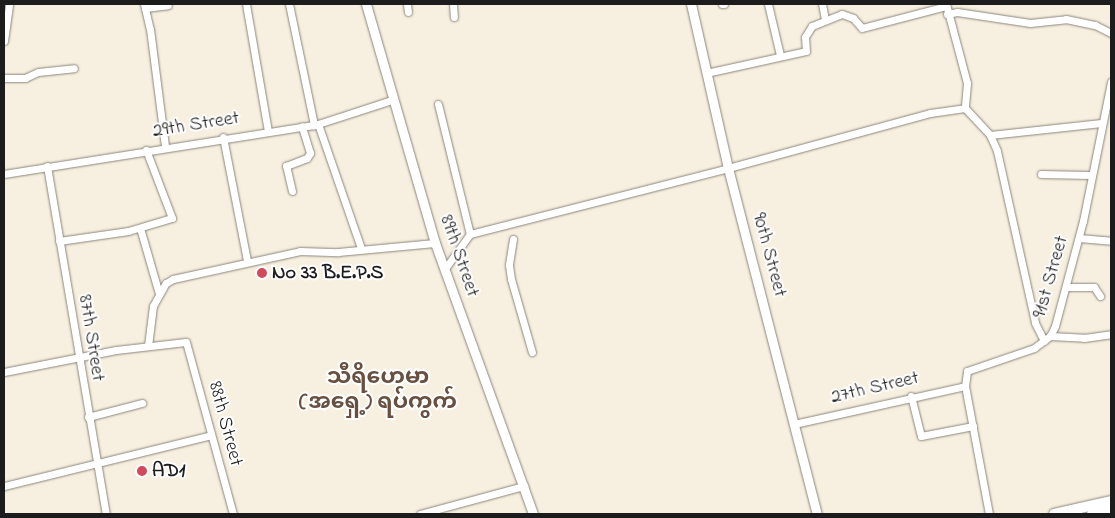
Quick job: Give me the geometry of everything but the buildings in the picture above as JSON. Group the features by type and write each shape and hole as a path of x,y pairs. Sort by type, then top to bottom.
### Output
{"main road":[{"path":"1054,514 1111,501"},
{"path":"1092,514 1111,510"}],"street":[{"path":"4,41 8,4"},
{"path":"165,146 144,6 168,4"},
{"path":"246,4 268,131"},
{"path":"289,4 316,124 361,248"},
{"name":"89th Street","path":"366,4 392,100 435,243 533,514"},
{"path":"407,4 408,12"},
{"path":"453,4 454,17"},
{"name":"90th Street","path":"691,4 728,168 817,514"},
{"path":"768,4 780,55"},
{"path":"822,4 826,20"},
{"path":"706,73 780,55 806,51 805,37 812,26 842,14 853,18 862,28 946,5 967,83 966,108 990,135 1002,170 1035,323 1047,338 1084,338 1111,334"},
{"path":"948,14 957,12 1030,23 1066,19 1094,25 1111,33"},
{"path":"4,78 74,68"},
{"name":"91st Street","path":"965,386 969,369 1024,352 1047,338 1066,287 1079,238 1090,175 1111,82"},
{"name":"29th Street","path":"4,174 165,146 316,124 392,100"},
{"path":"438,104 470,234"},
{"path":"444,270 470,234 728,168 930,113 966,108"},
{"path":"990,135 1111,120"},
{"path":"292,192 286,166 307,158 310,153 302,126"},
{"path":"223,137 247,262"},
{"path":"59,240 140,228 172,218 146,150"},
{"name":"87th Street","path":"47,166 95,463 106,514"},
{"path":"1041,174 1090,175"},
{"path":"140,228 159,294"},
{"path":"1079,238 1111,241"},
{"path":"513,239 509,265 510,279 532,352"},
{"path":"4,372 78,357 148,346 153,306 159,294 172,279 300,251 338,252 361,248 435,243"},
{"path":"1066,287 1094,287 1100,296"},
{"name":"88th Street","path":"148,346 186,342 233,514"},
{"path":"965,386 989,514"},
{"name":"27th Street","path":"794,424 911,396 965,386"},
{"path":"911,396 921,436 973,426"},
{"path":"88,417 142,403"},
{"path":"4,486 211,435"},
{"path":"420,514 524,486"}],"place":[{"name":"No 33 B.E.P.S","path":"262,273"},
{"name":"AD1","path":"142,471"}],"district":[{"name":"သီရိဟေမာ (အရှေ့) ရပ်ကွက်","path":"378,390"}]}
